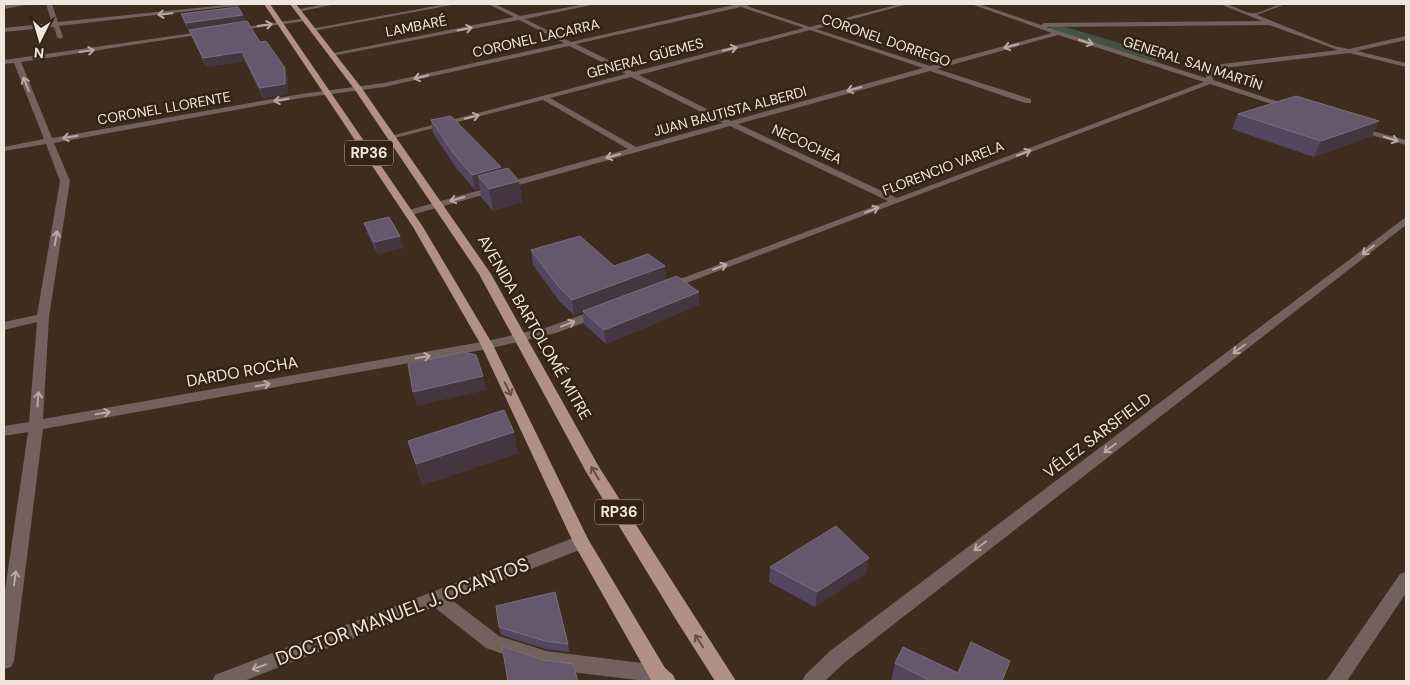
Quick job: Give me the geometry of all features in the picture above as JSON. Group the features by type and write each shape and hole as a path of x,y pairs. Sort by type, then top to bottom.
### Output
{"main road":[{"name":"RP36","path":"267,4 330,93 408,213 486,345 581,542 662,678"},
{"name":"AVENIDA BARTOLOMÉ MITRE","path":"293,4 358,89 486,274 593,470 681,613 726,681"}],"street":[{"path":"4,6 28,4"},
{"path":"49,4 60,37"},
{"path":"4,30 55,23 165,14 249,4"},
{"path":"298,10 333,4"},
{"path":"313,29 454,4"},
{"name":"NECOCHEA","path":"491,4 732,124 896,201"},
{"name":"LAMBARÉ","path":"332,54 593,4"},
{"name":"CORONEL DORREGO","path":"742,4 1028,101"},
{"name":"CORONEL LACARRA","path":"330,93 384,86 742,4"},
{"name":"GENERAL GÜEMES","path":"390,137 905,4"},
{"name":"GENERAL SAN MARTÍN","path":"974,4 1058,34 1300,110"},
{"path":"987,8 1003,4"},
{"path":"1222,4 1350,51 1406,64"},
{"path":"1250,15 1262,13 1282,4"},
{"path":"222,31 305,20"},
{"path":"1035,26 1269,22"},
{"path":"4,661 36,425 43,316 64,181 50,140 10,61 212,32"},
{"name":"JUAN BAUTISTA ALBERDI","path":"408,213 1058,34"},
{"name":"FLORENCIO VARELA","path":"654,292 1209,81 1211,68 1350,51 1406,38"},
{"name":"CORONEL LLORENTE","path":"4,149 330,93"},
{"path":"545,98 635,150"},
{"path":"1353,127 1406,144"},
{"name":"VÉLEZ SARSFIELD","path":"812,681 844,650 1406,220"},
{"path":"486,345 552,330 608,309"},
{"path":"4,326 43,316"},
{"name":"DARDO ROCHA","path":"4,431 486,345"},
{"name":"DOCTOR MANUEL J. OCANTOS","path":"222,681 581,542"},
{"path":"1336,681 1406,579"},
{"path":"436,598 492,642 546,660 662,678"}],"green space":[{"path":"1062,26 1167,57 1154,61 1049,29 1050,27"}],"building":[{"path":"238,7 243,15 186,23 181,14"},
{"path":"247,21 260,42 266,41 285,68 285,84 260,88 242,52 203,58 189,30"},
{"path":"1296,96 1379,121 1321,141 1238,114"},
{"path":"451,116 501,167 472,175 454,154 431,120"},
{"path":"508,168 519,181 489,189 478,176"},
{"path":"389,217 400,236 374,242 364,223"},
{"path":"580,236 614,266 648,254 665,266 572,300 558,286 531,250"},
{"path":"677,276 699,292 604,330 583,311"},
{"path":"463,352 476,355 483,376 413,392 408,364"},
{"path":"504,410 514,432 416,464 408,441"},
{"path":"836,526 869,558 817,592 770,567"},
{"path":"555,592 568,644 545,641 499,627 496,606"},
{"path":"971,642 1010,661 1002,681 931,681 895,663 903,647 958,673"},
{"path":"502,646 543,660 573,664 578,681 508,681"}]}
